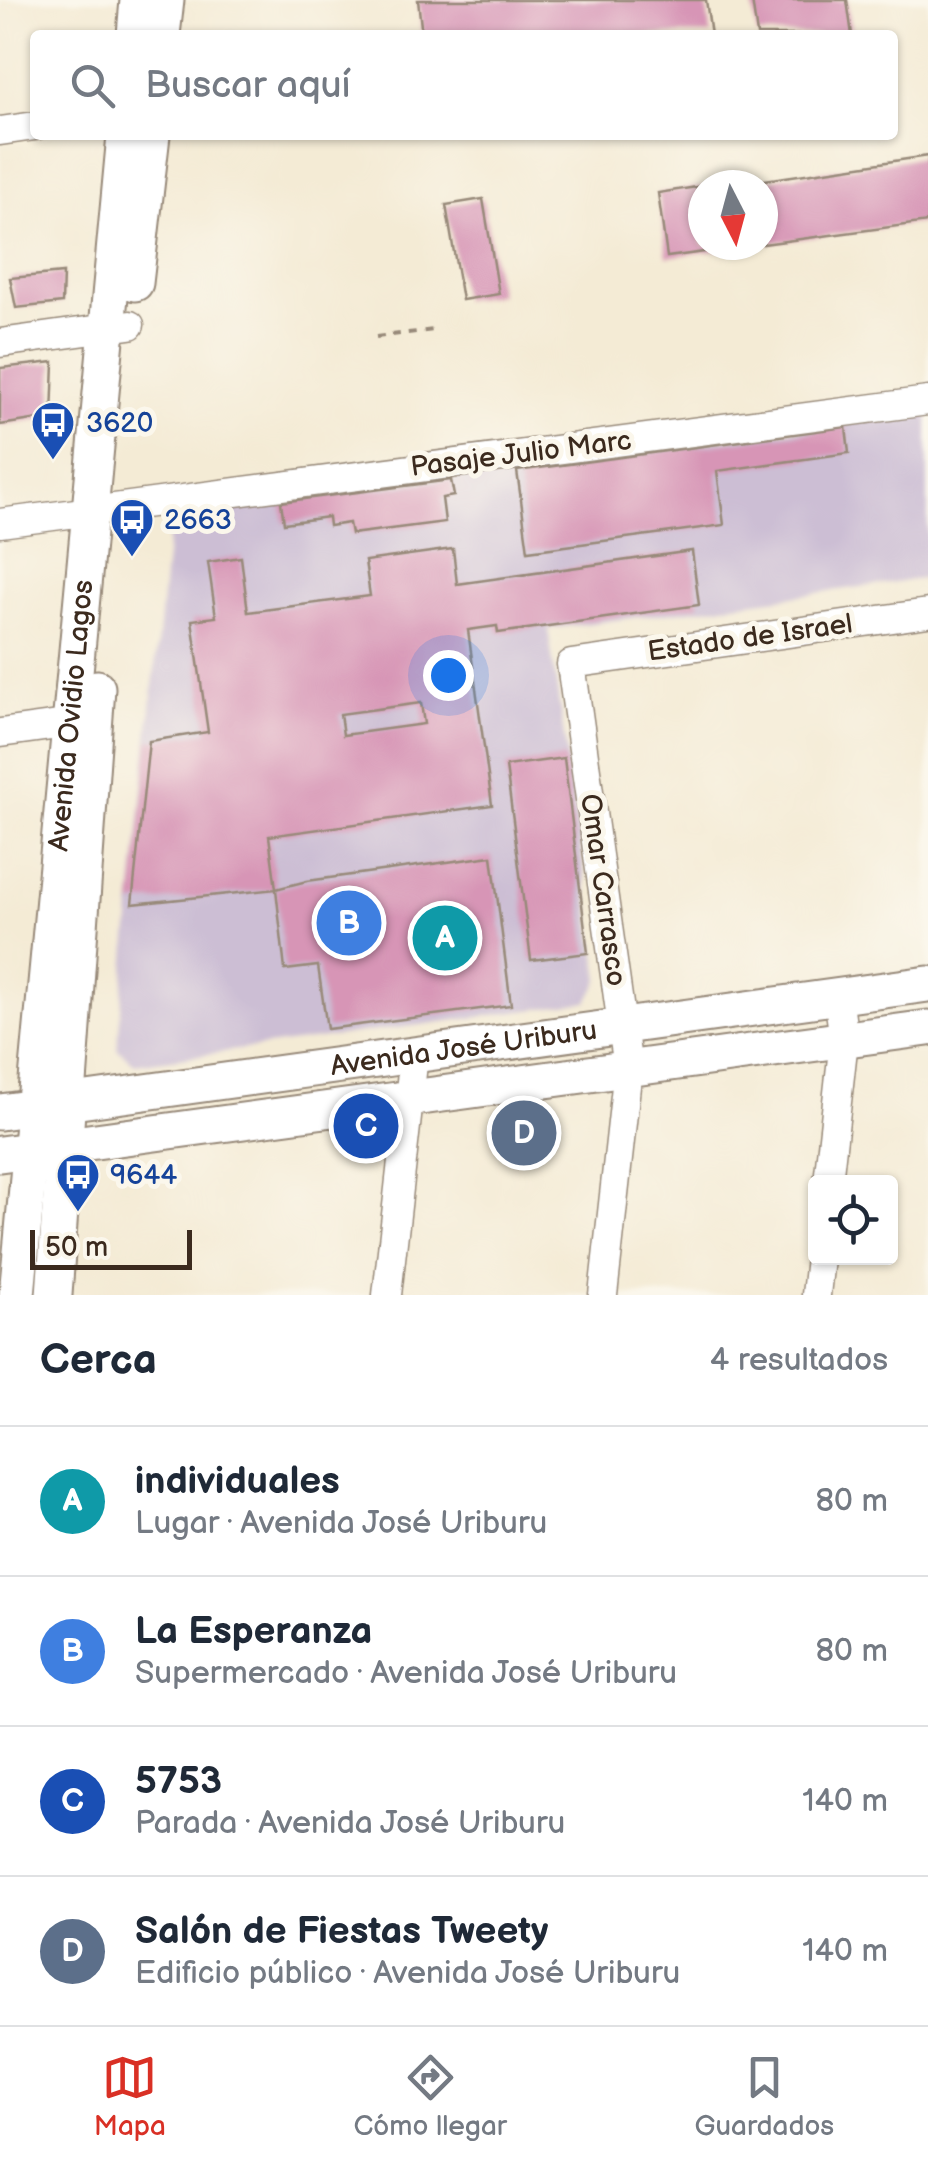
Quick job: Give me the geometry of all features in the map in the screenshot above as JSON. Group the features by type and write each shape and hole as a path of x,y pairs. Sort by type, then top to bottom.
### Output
{"main road":[{"path":"135,30 138,0"},
{"path":"163,30 166,0"},
{"name":"Avenida Ovidio Lagos","path":"17,1295 32,1149 68,1102 82,722 119,326 125,140"},
{"name":"Avenida Ovidio Lagos","path":"119,326 151,140"},
{"name":"Avenida Ovidio Lagos","path":"54,1295 32,1149 16,1110 82,722"},
{"name":"Avenida José Uriburu","path":"16,1110 928,984"},
{"name":"Avenida José Uriburu","path":"32,1149 928,1028"}],"street":[{"path":"0,131 30,127"},
{"path":"0,342 119,326"},
{"name":"Pasaje Julio Marc","path":"0,523 928,401"},
{"name":"Estado de Israel","path":"571,664 928,613"},
{"name":"Omar Carrasco","path":"571,664 628,1068 602,1295"},
{"path":"0,733 82,722"},
{"path":"829,1175 844,1040 838,996"},
{"path":"387,1295 414,1055"},
{"path":"816,1295 819,1265"},
{"path":"0,1293 17,1295"}],"path":[{"path":"376,337 433,330"}],"shaded area":[{"path":"928,411 928,578 548,629 600,979 588,1002 135,1064 117,1049 168,536 192,512"}],"building":[{"path":"418,0 706,0 710,30 421,30"},
{"path":"752,0 847,0 851,30 756,30"},
{"path":"928,156 928,222 778,242 778,178"},
{"path":"688,188 688,254 667,257 658,193"},
{"path":"483,199 499,294 462,300 446,205"},
{"path":"63,273 62,303 16,308 10,278"},
{"path":"54,362 52,417 0,425 0,368"},
{"path":"846,427 849,453 717,471 724,525 528,551 517,471"},
{"path":"451,480 454,496 442,498 445,522 351,534 349,523 329,526 328,517 284,523 281,502"},
{"path":"453,549 457,584 692,551 699,605 498,633 497,626 468,630 492,805 269,836 276,889 132,904 149,741 208,732 192,620 216,617 208,562 241,557 248,612 370,596 365,561","holes":["421,703 424,724 343,735 340,714"]},
{"path":"564,758 588,953 531,960 506,766"},
{"path":"492,856 511,1005 327,1029 318,966 285,970 276,889 307,881"},
{"path":"539,1115 534,1153 507,1150 511,1120"}],"place":[{"name":"3620","path":"53,461"},
{"name":"2663","path":"132,558"},
{"name":"La Esperanza","path":"349,923"},
{"name":"individuales","path":"445,938"},
{"name":"5753","path":"366,1126"},
{"name":"Salón de Fiestas Tweety","path":"524,1133"},
{"name":"9644","path":"78,1213"}]}
